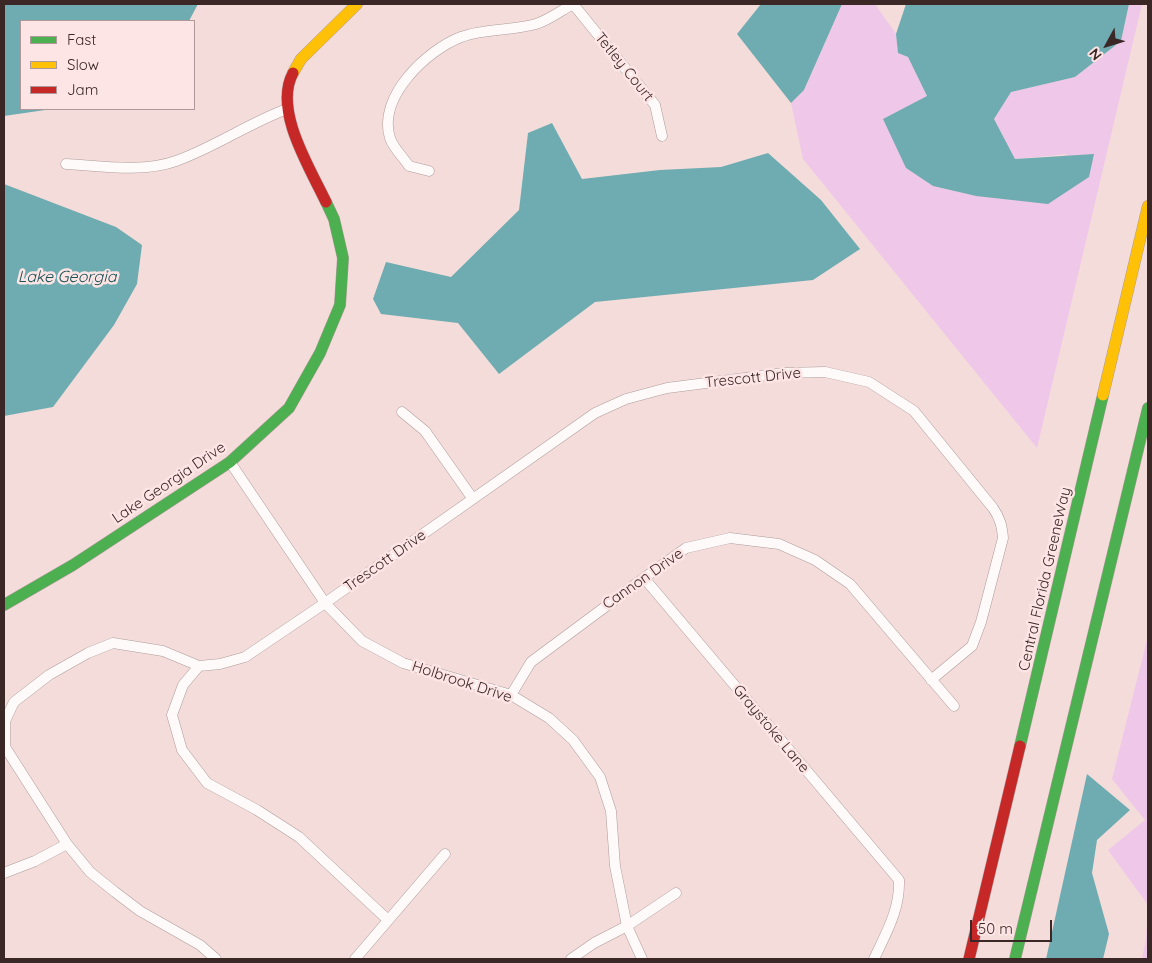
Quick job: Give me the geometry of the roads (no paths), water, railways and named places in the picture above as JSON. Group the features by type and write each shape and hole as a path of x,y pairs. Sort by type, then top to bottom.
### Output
{"main road":[{"name":"Lake Georgia Drive","path":"4,605 73,565 230,462 289,408 320,353 340,305 343,258 334,218 295,134 287,109 289,81 302,59 357,4"},
{"name":"Central Florida GreeneWay","path":"970,959 1148,206"},
{"path":"1015,959 1148,408"}],"street":[{"path":"429,171 409,166 390,139 389,120 395,95 418,66 438,49 462,37 505,28 537,24 573,4"},
{"name":"Tetley Court","path":"573,4 655,106 662,136"},
{"path":"66,164 122,168 174,162 211,147 258,121 287,109"},
{"name":"Trescott Drive","path":"199,666 220,664 245,657 325,603 595,412 626,398 668,388 784,373 825,372 869,382 914,411 1000,518 1003,538 982,622 972,646 931,680"},
{"path":"402,412 425,431 473,499"},
{"name":"Holbrook Drive","path":"230,462 325,603 362,641 403,663 510,695 549,718 574,740 600,777 612,811 615,866 627,926 642,959"},
{"name":"Cannon Drive","path":"510,695 531,662 686,548 730,538 779,544 815,560 850,584 954,706"},
{"name":"Graystoke Lane","path":"644,578 899,880 899,894 895,914 874,959"},
{"path":"216,959 200,945 140,911 90,872 67,844 4,747 5,721 14,702 49,675 88,653 113,643 163,651 199,666 183,686 172,714 182,750 207,783 257,810 299,836 388,920"},
{"path":"4,872 35,861 67,844"},
{"path":"355,959 445,854"},
{"path":"571,959 594,943 627,926 676,893"}],"water":[{"path":"4,4 198,4 190,20 20,20 20,110 45,110 4,116"},
{"path":"761,4 842,4 804,90 791,103 737,34"},
{"path":"906,4 1129,4 1121,41 1075,77 1011,92 994,119 1015,159 1094,154 1089,177 1048,204 976,196 933,186 906,168 883,119 927,96 908,57 898,53 896,34"},
{"path":"552,123 582,179 660,170 721,167 768,153 821,200 860,249 813,280 595,302 499,374 458,323 381,314 373,299 386,262 451,277 519,210 528,133"},
{"name":"Lake Georgia","path":"4,184 116,227 142,245 137,284 114,325 53,407 4,416"},
{"path":"1087,774 1130,810 1097,840 1092,873 1109,934 1103,959 1046,959"}]}
